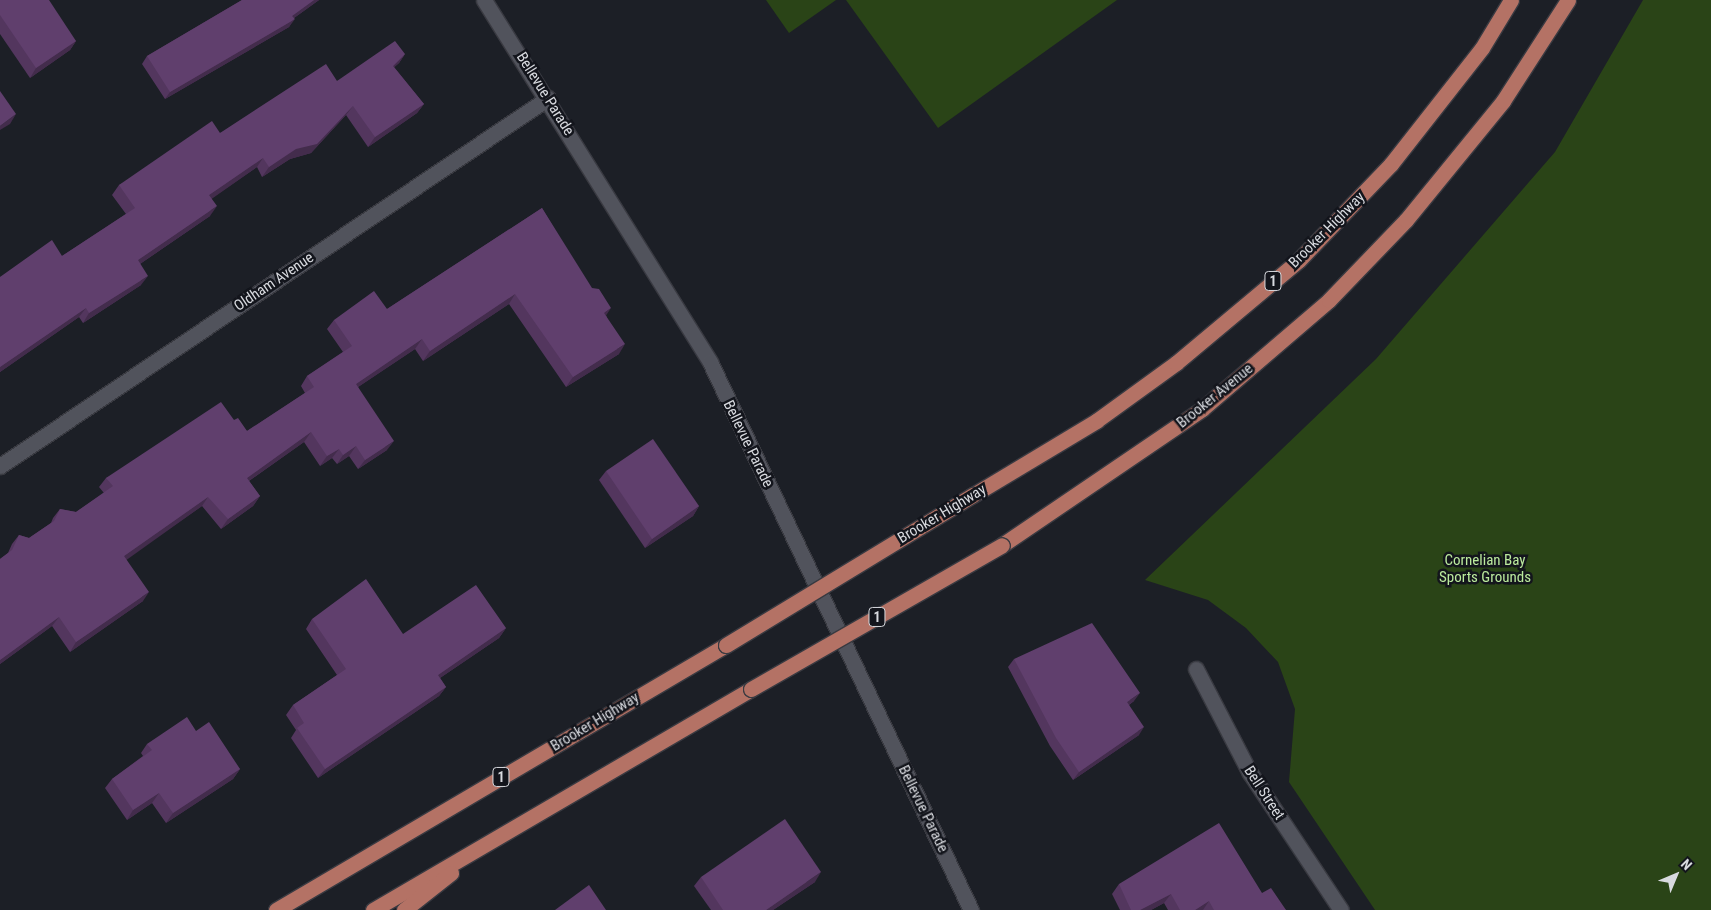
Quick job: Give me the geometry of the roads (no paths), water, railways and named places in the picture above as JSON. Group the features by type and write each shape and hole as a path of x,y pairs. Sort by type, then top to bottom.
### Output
{"highway":[{"name":"Brooker Highway","path":"276,910 973,496 1096,420 1176,363 1299,260 1391,164 1482,48 1511,0"},
{"name":"Brooker Avenue","path":"492,839 1002,545 1202,409 1328,300 1406,220 1503,101 1568,0"},
{"name":"1","path":"373,910 492,839"},
{"path":"404,910 492,839"}],"street":[{"name":"Bellevue Parade","path":"484,0 548,98 710,362 971,910"},
{"name":"Oldham Avenue","path":"0,466 548,98"},
{"name":"Bell Street","path":"1196,669 1250,773 1341,910"}],"park label":[{"name":"Cornelian Bay Sports Grounds","path":"1485,568"}]}
